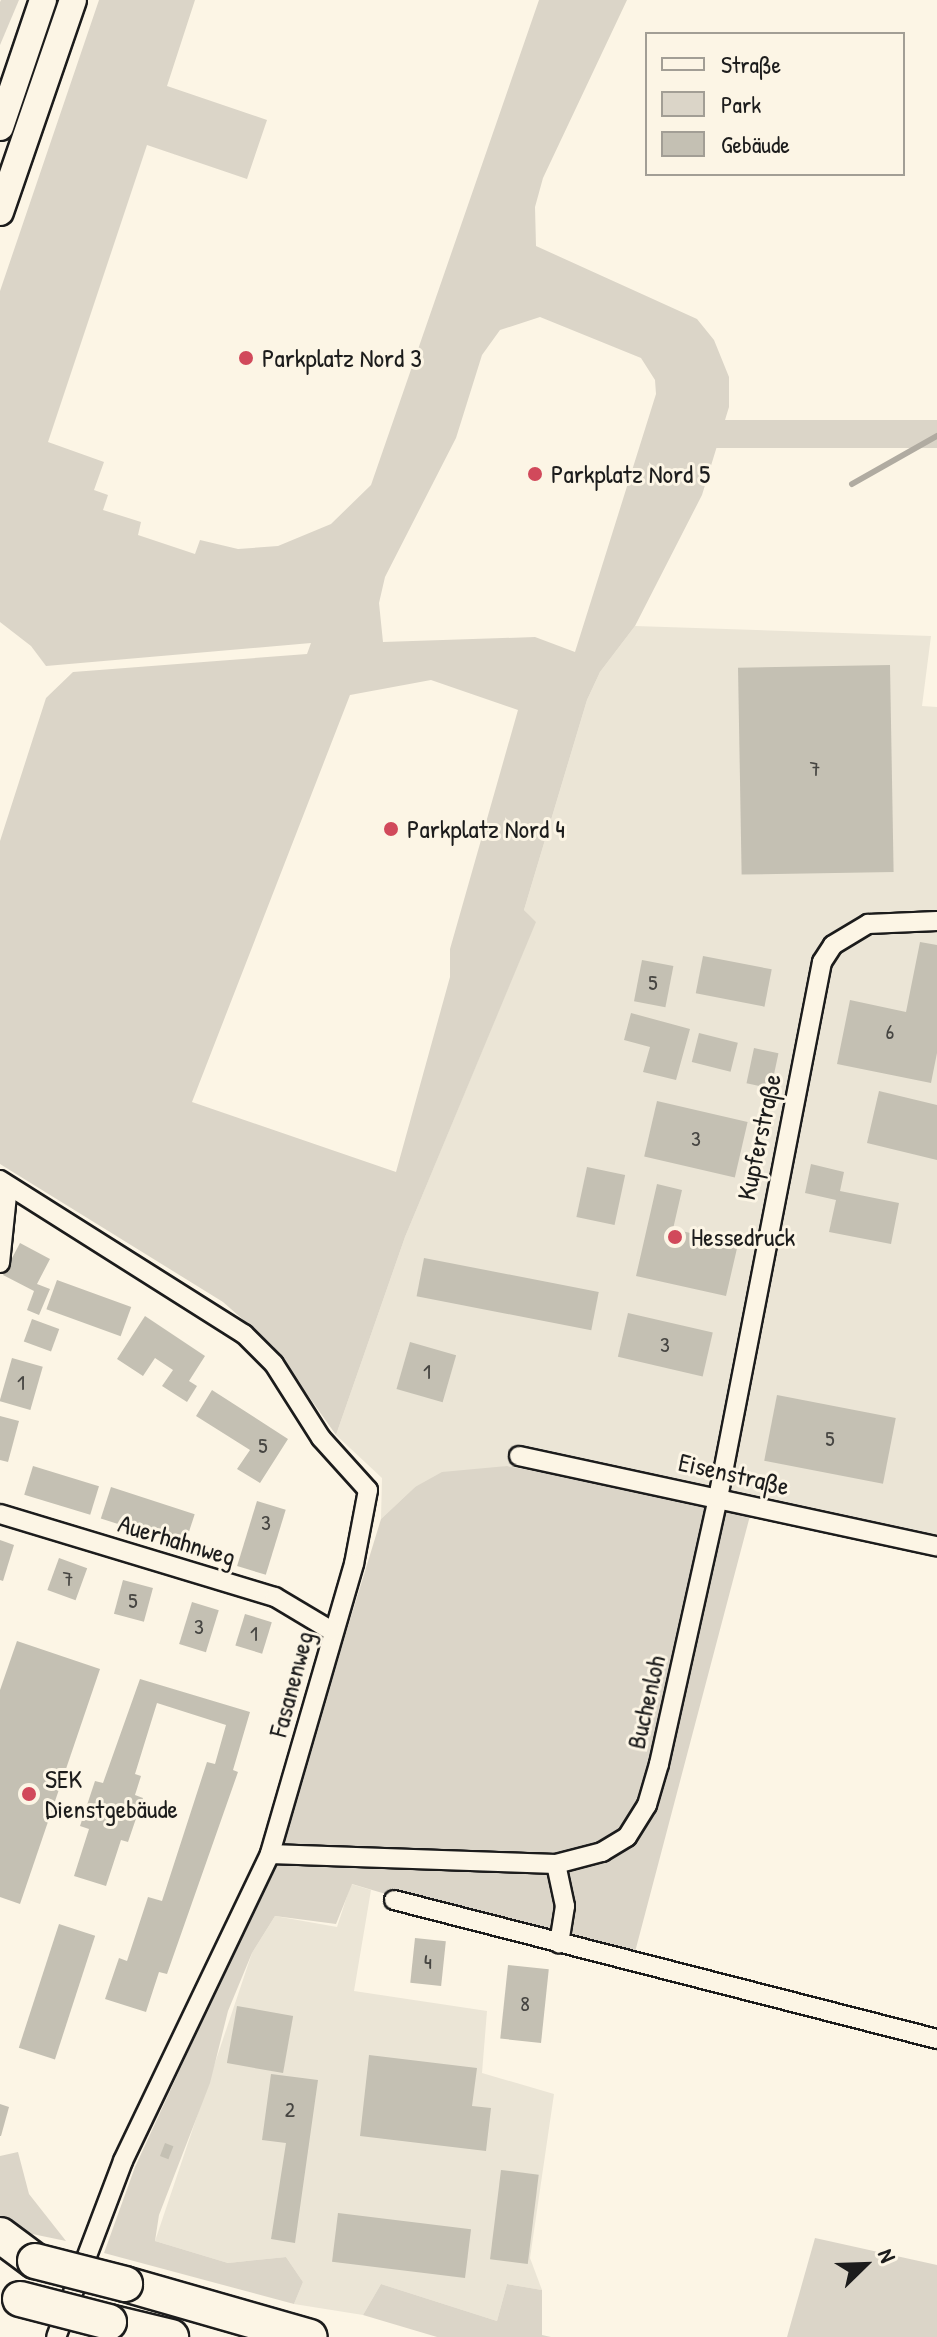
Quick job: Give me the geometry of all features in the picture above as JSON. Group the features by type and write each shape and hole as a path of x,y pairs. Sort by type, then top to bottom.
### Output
{"highway":[{"path":"0,2235 35,2261"},
{"path":"0,2252 310,2337"},
{"path":"10,2296 171,2337"}],"main road":[{"path":"0,127 43,0"},
{"path":"0,212 73,0"}],"street":[{"name":"Kupferstraße","path":"718,1498 822,962 833,945 860,927 937,921"},
{"path":"0,1263 4,1183"},
{"name":"Fasanenweg","path":"4,1183 244,1334 274,1364 336,1456 361,1479 368,1490 367,1511 270,1854 123,2161 56,2337"},
{"name":"Eisenstraße","path":"519,1456 937,1546"},
{"name":"Buchenloh","path":"270,1854 556,1864 602,1852 627,1837 647,1805 718,1498"},
{"name":"Auerhahnweg","path":"0,1514 275,1597 332,1631"},
{"path":"556,1864 565,1906 559,1944"},
{"path":"394,1900 937,2039"}],"shaded area":[{"path":"635,626 931,636 922,706 937,707 937,1551 507,1466 415,1487 381,1519 382,1478 336,1435 405,1237 535,923 524,910 587,700 600,672"},
{"path":"351,1884 371,1890 354,1991 487,2011 482,2073 554,2094 530,2258 542,2290 507,2284 497,2321 381,2284 363,2315 294,2304 303,2282 286,2257 228,2263 155,2241 252,1953 275,1916 337,1927"}],"green space":[{"path":"19,0 0,45 0,2"},
{"path":"99,0 195,0 167,86 267,120 247,179 147,145 48,442 104,462 94,490 108,495 103,510 141,522 138,535 195,554 200,540 238,549 278,546 331,524 371,485 539,0 627,0 543,178 535,207 536,246 697,319 714,340 729,377 729,407 702,495 635,626 600,672 587,700 524,910 536,922 405,1237 336,1435 273,1346 223,1302 0,1164 0,841 46,698 73,672 307,654 311,643 46,666 31,646 0,622 0,291","holes":["540,317 641,358 655,380 656,394 575,652 535,637 383,642 379,603 385,577 456,438 482,355 500,330","431,680 518,710 450,949 450,977 396,1172 192,1102 350,695"]},
{"path":"666,420 937,420 937,448 666,448"},
{"path":"507,1466 751,1512 635,1952 578,1951 352,1884 336,1924 275,1916 252,1953 228,2011 210,2083 159,2215 155,2241 228,2263 286,2257 303,2282 294,2304 104,2253 135,2167 276,1861 381,1519 415,1487 442,1472"},
{"path":"18,2152 29,2194 66,2241 13,2230 0,2221 0,2156"},
{"path":"815,2238 937,2265 937,2337 787,2337"},
{"path":"381,2284 497,2321 507,2284 542,2290 542,2335 551,2337 437,2337 363,2315"}],"building":[{"path":"890,665 894,872 742,875 738,668"},
{"path":"920,942 937,945 937,1053 931,1083 837,1064 850,1000 906,1012"},
{"path":"703,956 772,969 764,1007 696,993"},
{"path":"642,960 673,966 665,1007 634,1001"},
{"path":"631,1013 690,1029 676,1080 643,1072 650,1047 624,1040"},
{"path":"699,1033 738,1043 731,1072 692,1062"},
{"path":"754,1048 778,1053 771,1088 747,1083"},
{"path":"879,1091 937,1105 937,1160 867,1143"},
{"path":"657,1101 748,1122 735,1177 644,1157"},
{"path":"811,1164 844,1172 840,1191 899,1203 891,1244 829,1232 836,1200 805,1193"},
{"path":"587,1167 625,1175 615,1225 576,1217"},
{"name":"Hessedruck","path":"657,1184 682,1190 673,1229 738,1244 726,1296 636,1276"},
{"path":"20,1243 50,1259 37,1284 50,1289 39,1315 27,1310 34,1291 3,1275"},
{"path":"424,1258 599,1292 591,1330 417,1296"},
{"path":"57,1280 131,1307 121,1336 46,1309"},
{"path":"628,1313 713,1333 703,1376 618,1357"},
{"path":"145,1316 205,1356 189,1381 197,1386 187,1402 162,1386 173,1370 155,1358 143,1376 117,1359"},
{"path":"32,1319 59,1329 51,1351 24,1342"},
{"path":"410,1342 456,1355 443,1402 396,1389"},
{"path":"12,1358 43,1367 30,1410 0,1401"},
{"path":"212,1390 288,1439 260,1483 237,1469 250,1450 196,1416"},
{"path":"777,1395 896,1418 883,1484 764,1461"},
{"path":"0,1416 19,1421 8,1462 0,1460"},
{"path":"33,1466 99,1486 90,1515 24,1495"},
{"path":"111,1487 195,1514 184,1546 101,1518"},
{"path":"257,1501 286,1510 266,1575 237,1566"},
{"path":"0,1540 14,1545 3,1581 0,1580"},
{"path":"59,1558 87,1568 76,1600 47,1590"},
{"path":"123,1580 153,1588 144,1622 114,1614"},
{"path":"192,1602 219,1610 206,1652 179,1644"},
{"path":"245,1614 272,1622 262,1654 235,1646"},
{"name":"SEK Dienstgebäude","path":"17,1641 100,1669 20,1904 0,1897 0,1690"},
{"path":"140,1679 250,1712 233,1770 238,1772 167,1974 159,1972 146,2012 105,1999 119,1958 127,1961 148,1897 162,1901 207,1762 215,1764 226,1725 157,1703 135,1774 141,1776 135,1795 143,1798 128,1842 121,1840 106,1886 74,1876 89,1829 80,1826 95,1781 103,1783"},
{"path":"59,1924 95,1936 55,2059 19,2048"},
{"path":"415,1938 446,1941 441,1986 410,1983"},
{"path":"508,1965 549,1969 541,2043 500,2039"},
{"path":"237,2006 293,2016 283,2073 227,2063"},
{"path":"369,2055 477,2068 472,2106 491,2108 486,2151 360,2136"},
{"path":"271,2074 318,2080 295,2243 271,2239 286,2143 262,2140"},
{"path":"0,2104 9,2107 1,2136 0,2136"},
{"path":"165,2143 173,2146 168,2159 160,2156"},
{"path":"501,2170 539,2175 528,2264 490,2259"},
{"path":"338,2213 471,2229 465,2278 332,2262"}],"waterway":[{"path":"852,484 937,436"}],"place":[{"name":"Parkplatz Nord 3","path":"246,358"},
{"name":"Parkplatz Nord 5","path":"535,474"},
{"name":"Parkplatz Nord 4","path":"391,829"},
{"name":"Hessedruck","path":"675,1237"},
{"name":"SEK Dienstgebäude","path":"29,1794"}]}
